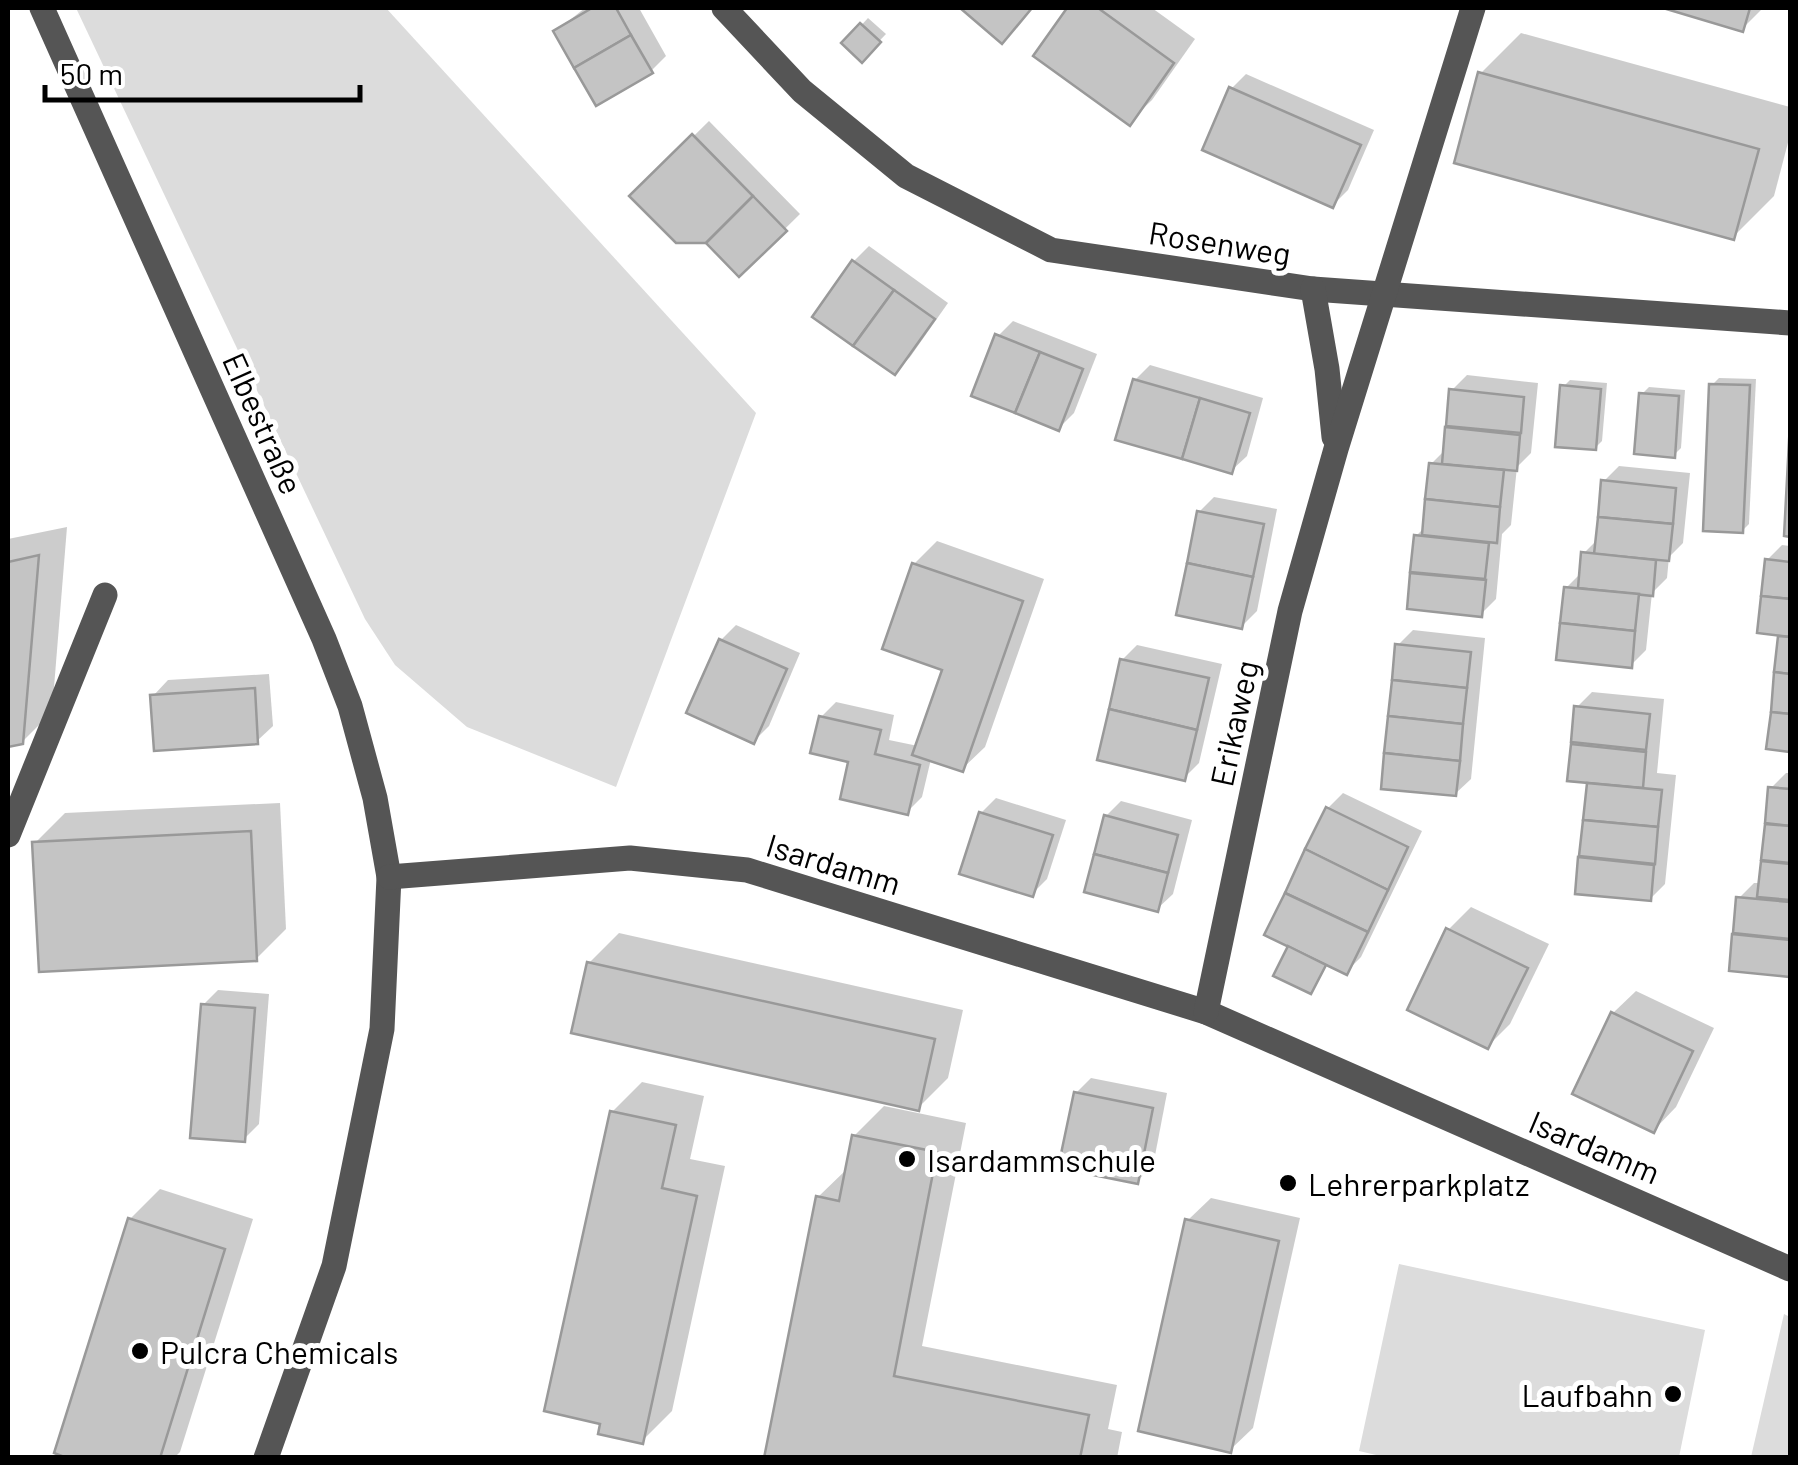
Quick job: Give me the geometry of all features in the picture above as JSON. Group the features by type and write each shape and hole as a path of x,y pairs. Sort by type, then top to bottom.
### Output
{"street":[{"name":"Elbestraße","path":"42,8 324,639 350,706 375,798 389,877"},
{"name":"Rosenweg","path":"724,8 802,91 906,176 1052,250 1313,289 1790,323"},
{"name":"Erikaweg","path":"1206,1012 1290,611 1473,8"},
{"name":"Erikaweg","path":"1313,289 1336,450"},
{"path":"8,835 104,596"},
{"name":"Isardamm","path":"389,877 630,858 746,870 1206,1012 1790,1269"},
{"path":"266,1458 334,1266 382,1029 389,877"}],"shaded area":[{"path":"76,8 386,8 756,413 616,787 467,727 395,665 365,619"},
{"path":"1399,1264 1705,1330 1679,1457 1389,1458 1359,1451"},
{"path":"1784,1314 1790,1317 1790,1457 1751,1457"}],"building":[{"path":"592,8 616,8 631,35 574,68 553,31"},
{"path":"960,8 1032,8 1002,44"},
{"path":"1067,8 1098,8 1174,63 1130,126 1033,56"},
{"path":"1663,8 1750,8 1743,32"},
{"path":"860,23 881,42 862,63 841,43"},
{"path":"631,35 653,73 596,106 574,68"},
{"path":"1478,72 1759,149 1734,240 1454,163"},
{"path":"1229,87 1361,145 1333,208 1202,150"},
{"path":"692,134 753,196 706,243 676,243 629,196"},
{"path":"753,196 787,231 739,277 706,243"},
{"path":"852,260 894,290 853,346 812,317"},
{"path":"894,290 935,319 895,375 853,346"},
{"path":"995,334 1040,352 1015,413 971,396"},
{"path":"1040,352 1083,369 1059,431 1015,413"},
{"path":"1133,379 1200,398 1182,459 1115,440"},
{"path":"1709,384 1750,385 1743,533 1703,531"},
{"path":"1560,385 1601,389 1596,450 1555,447"},
{"path":"1449,389 1524,397 1521,433 1446,426"},
{"path":"1639,393 1679,396 1675,458 1634,454"},
{"path":"1200,398 1250,413 1232,474 1182,459"},
{"path":"1790,422 1790,537 1784,536"},
{"path":"1445,427 1520,435 1517,471 1442,464"},
{"path":"1429,463 1504,470 1500,507 1425,499"},
{"path":"1601,480 1676,488 1673,524 1598,517"},
{"path":"1425,499 1500,507 1497,543 1422,535"},
{"path":"1197,511 1264,524 1253,577 1187,563"},
{"path":"1598,517 1673,524 1669,561 1594,554"},
{"path":"1414,535 1489,543 1485,579 1410,572"},
{"path":"1581,552 1656,560 1653,596 1578,588"},
{"path":"39,555 23,744 8,747 8,562"},
{"path":"1765,559 1790,562 1790,599 1761,596"},
{"path":"912,563 1023,601 963,772 912,755 942,670 882,649"},
{"path":"1187,563 1253,577 1242,629 1176,615"},
{"path":"1410,573 1486,580 1482,617 1407,609"},
{"path":"1564,587 1639,594 1635,631 1560,623"},
{"path":"1761,596 1790,599 1790,637 1757,633"},
{"path":"1560,623 1635,631 1632,668 1556,660"},
{"path":"1778,636 1790,637 1790,674 1774,672"},
{"path":"719,639 787,669 754,744 686,713"},
{"path":"1395,644 1471,652 1467,688 1392,680"},
{"path":"1120,659 1209,678 1197,730 1109,709"},
{"path":"1774,672 1790,674 1790,714 1771,712"},
{"path":"1392,680 1467,688 1463,724 1388,716"},
{"path":"255,688 258,744 154,751 150,695"},
{"path":"1574,706 1650,714 1646,750 1571,742"},
{"path":"1109,709 1197,730 1185,781 1097,760"},
{"path":"1771,712 1790,714 1790,752 1766,749"},
{"path":"819,716 881,730 875,754 920,765 908,815 840,799 848,762 810,753"},
{"path":"1388,716 1463,724 1460,761 1384,753"},
{"path":"1571,744 1646,752 1643,788 1567,781"},
{"path":"1384,753 1460,761 1456,796 1381,789"},
{"path":"1587,783 1662,790 1658,827 1583,820"},
{"path":"1768,787 1790,789 1790,826 1765,823"},
{"path":"1326,807 1408,847 1388,890 1305,849"},
{"path":"979,812 1053,835 1033,897 959,874"},
{"path":"1104,815 1178,835 1168,873 1094,854"},
{"path":"1583,820 1658,827 1655,864 1579,856"},
{"path":"1765,824 1790,826 1790,863 1761,860"},
{"path":"251,831 257,961 39,972 32,842"},
{"path":"1305,849 1388,890 1368,932 1285,893"},
{"path":"1094,854 1168,873 1158,912 1084,892"},
{"path":"1578,857 1654,865 1651,901 1575,894"},
{"path":"1761,861 1790,864 1790,900 1757,897"},
{"path":"1285,893 1368,932 1347,975 1264,935"},
{"path":"1736,897 1790,902 1790,939 1733,933"},
{"path":"1446,928 1528,968 1488,1049 1407,1010"},
{"path":"1732,934 1790,940 1790,977 1729,971"},
{"path":"1288,946 1326,965 1311,994 1273,976"},
{"path":"587,962 935,1039 919,1111 571,1033"},
{"path":"201,1004 255,1008 245,1142 190,1138"},
{"path":"1611,1012 1693,1051 1654,1133 1572,1094"},
{"path":"1074,1092 1153,1108 1138,1184 1058,1168"},
{"path":"610,1111 676,1125 662,1188 697,1196 643,1444 598,1434 600,1424 544,1411"},
{"path":"852,1135 937,1152 894,1376 1089,1415 1080,1458 764,1458 816,1196 839,1201"},
{"name":"Pulcra Chemicals","path":"128,1218 225,1249 160,1458 67,1458 54,1453"},
{"path":"1185,1219 1279,1241 1231,1453 1138,1431"}],"place":[{"name":"Isardammschule","path":"907,1159"},
{"name":"Lehrerparkplatz","path":"1288,1183"},
{"name":"Pulcra Chemicals","path":"140,1351"},
{"name":"Laufbahn","path":"1673,1394"}]}
